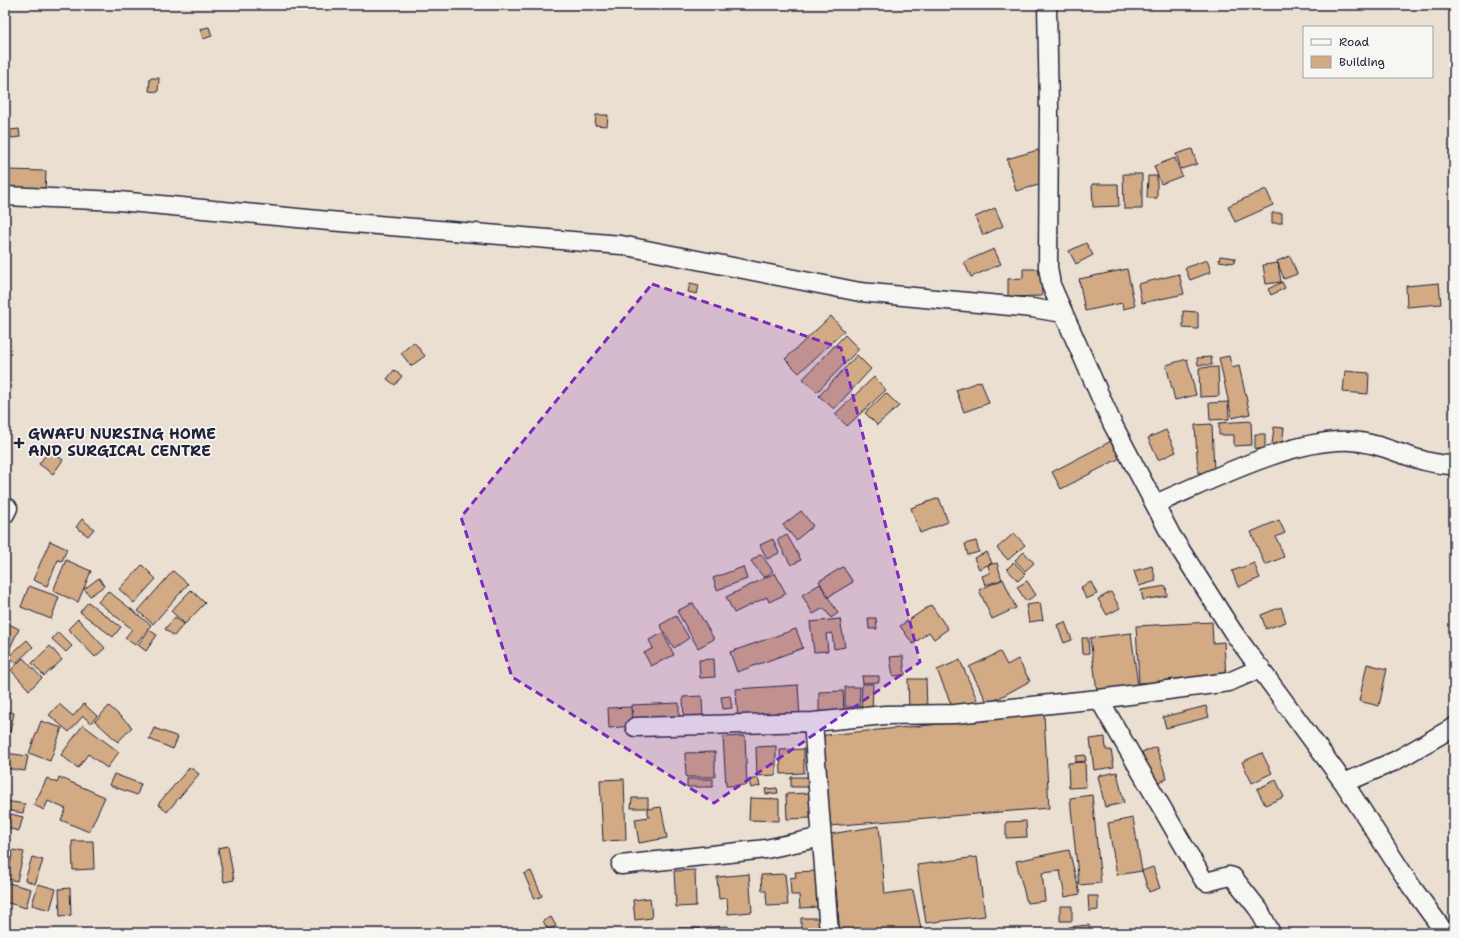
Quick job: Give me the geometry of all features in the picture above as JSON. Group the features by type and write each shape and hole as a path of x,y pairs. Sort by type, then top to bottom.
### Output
{"street":[{"path":"1047,5 1049,109 1048,267 1051,285 1063,314 1112,423 1171,534 1233,632 1261,668 1344,783 1411,886 1445,933"},
{"path":"5,196 119,201 621,245 860,292 1032,308 1063,314"},
{"path":"1155,504 1274,455 1324,443 1351,441 1372,445 1429,463 1454,465"},
{"path":"635,727 813,722 885,715 955,714 1099,699 1229,682 1261,668"},
{"path":"1099,699 1203,879 1207,882 1229,876 1233,877 1260,910 1271,933"},
{"path":"813,722 829,933"},
{"path":"1344,783 1395,761 1454,727"},
{"path":"621,864 766,849 822,837"}],"highlighted area":[{"path":"652,284 841,348 920,662 714,803 512,677 461,517"}],"building":[{"path":"209,27 212,36 203,39 200,29"},
{"path":"150,78 159,78 158,92 149,91"},
{"path":"596,115 608,115 607,126 595,125"},
{"path":"19,129 20,137 11,138 10,130"},
{"path":"1192,149 1197,164 1181,169 1176,154"},
{"path":"1038,150 1047,183 1016,191 1007,159"},
{"path":"1175,158 1182,176 1161,184 1154,166"},
{"path":"7,170 46,171 45,192 6,191"},
{"path":"1123,174 1142,174 1142,209 1124,209"},
{"path":"1148,176 1157,176 1157,198 1147,198"},
{"path":"1092,184 1118,184 1119,206 1093,207"},
{"path":"1266,189 1273,205 1235,222 1228,206"},
{"path":"995,208 1003,226 983,235 975,217"},
{"path":"1272,213 1282,213 1282,223 1272,223"},
{"path":"1086,243 1093,255 1076,264 1069,251"},
{"path":"994,249 1001,264 971,277 964,262"},
{"path":"1220,256 1235,258 1234,263 1219,261"},
{"path":"1290,256 1297,274 1284,279 1277,261"},
{"path":"1207,260 1211,272 1190,280 1185,268"},
{"path":"1278,263 1281,282 1266,284 1263,265"},
{"path":"1023,269 1041,269 1042,296 1008,297 1008,279 1023,278"},
{"path":"1127,269 1135,306 1123,309 1122,303 1085,311 1079,279"},
{"path":"1179,274 1184,294 1142,303 1138,284"},
{"path":"1282,282 1285,288 1271,295 1268,289"},
{"path":"690,283 699,285 697,294 688,292"},
{"path":"1439,283 1441,304 1407,307 1406,286"},
{"path":"1183,311 1198,312 1198,329 1183,328"},
{"path":"831,316 844,331 799,373 785,359"},
{"path":"845,335 859,349 817,392 803,379"},
{"path":"414,342 425,356 411,366 401,353"},
{"path":"857,355 871,369 834,409 819,396"},
{"path":"1229,356 1232,368 1239,366 1250,414 1232,418 1219,358"},
{"path":"1211,357 1212,365 1198,365 1197,358"},
{"path":"1187,359 1196,395 1175,400 1166,365"},
{"path":"1218,367 1219,396 1200,397 1199,368"},
{"path":"394,370 402,376 395,385 387,379"},
{"path":"1345,371 1369,373 1368,394 1343,392"},
{"path":"874,377 886,390 847,426 835,414"},
{"path":"981,381 989,403 964,412 956,390"},
{"path":"886,393 899,406 877,425 865,413"},
{"path":"1228,402 1229,419 1210,420 1209,403"},
{"path":"1251,421 1252,445 1234,446 1234,435 1219,435 1219,423"},
{"path":"1212,424 1214,472 1198,473 1195,425"},
{"path":"1274,427 1284,428 1282,445 1272,444"},
{"path":"1166,430 1176,452 1158,460 1148,438"},
{"path":"1255,434 1265,434 1265,449 1255,449"},
{"path":"1115,439 1124,456 1061,489 1052,472"},
{"path":"49,450 63,460 53,474 39,464"},
{"path":"939,498 948,522 920,533 911,508"},
{"path":"801,511 813,526 796,540 783,525"},
{"path":"82,519 94,529 88,536 76,527"},
{"path":"1279,520 1285,533 1276,537 1284,557 1265,565 1251,532"},
{"path":"1014,533 1025,545 1008,560 997,548"},
{"path":"787,535 801,560 791,565 777,540"},
{"path":"773,539 779,553 767,559 760,545"},
{"path":"50,541 67,549 62,561 58,560 47,586 33,580"},
{"path":"976,541 979,552 968,555 965,544"},
{"path":"987,552 992,563 979,569 974,558"},
{"path":"1024,552 1034,563 1025,571 1015,560"},
{"path":"761,554 773,571 764,578 751,561"},
{"path":"66,560 91,571 78,602 53,591"},
{"path":"1014,562 1025,574 1018,581 1007,569"},
{"path":"997,563 1002,580 985,585 982,576 990,573 988,565"},
{"path":"1254,563 1260,578 1238,587 1232,571"},
{"path":"142,565 156,579 134,603 119,589"},
{"path":"1152,566 1156,581 1139,586 1134,571"},
{"path":"743,567 747,579 717,590 713,578"},
{"path":"843,567 853,582 828,597 819,581"},
{"path":"173,571 188,584 153,624 138,611"},
{"path":"775,573 786,594 769,602 767,597 734,613 726,597"},
{"path":"99,578 104,586 90,596 84,589"},
{"path":"1003,579 1016,608 992,619 979,590"},
{"path":"1027,581 1036,595 1026,601 1017,587"},
{"path":"1091,582 1097,594 1086,599 1081,587"},
{"path":"820,584 838,613 831,618 824,608 813,614 802,595"},
{"path":"29,586 59,597 51,619 21,607"},
{"path":"1166,586 1167,596 1143,600 1141,590"},
{"path":"191,590 205,603 185,624 171,611"},
{"path":"108,591 151,625 135,645 125,638 132,629 98,602"},
{"path":"1111,592 1120,608 1107,615 1098,599"},
{"path":"88,602 121,627 113,637 80,612"},
{"path":"693,603 714,639 698,648 677,611"},
{"path":"1040,603 1043,620 1029,622 1026,605"},
{"path":"931,605 948,629 934,639 929,632 913,644 900,626"},
{"path":"1281,607 1286,622 1266,629 1261,615"},
{"path":"676,616 689,638 674,648 660,625"},
{"path":"175,617 184,624 174,636 165,629"},
{"path":"868,618 876,618 877,629 869,629"},
{"path":"78,619 105,648 95,657 68,629"},
{"path":"840,619 845,647 834,649 832,633 826,634 828,651 814,652 810,622"},
{"path":"5,622 19,629 8,652 5,651"},
{"path":"1065,622 1072,640 1064,643 1057,625"},
{"path":"1212,622 1213,643 1224,642 1226,678 1139,683 1136,626"},
{"path":"796,629 803,648 737,672 730,652"},
{"path":"149,630 157,635 146,651 138,645"},
{"path":"58,632 72,646 66,652 52,639"},
{"path":"663,633 674,655 651,666 644,653 653,648 649,640"},
{"path":"1131,633 1138,686 1097,691 1090,638"},
{"path":"1082,638 1088,638 1089,653 1083,654"},
{"path":"27,640 33,647 16,663 9,656"},
{"path":"50,646 62,660 44,676 32,663"},
{"path":"1000,652 1007,665 1018,659 1030,681 988,704 969,667"},
{"path":"903,656 905,675 893,676 890,657"},
{"path":"23,658 42,678 29,690 11,670"},
{"path":"714,659 715,677 700,678 699,660"},
{"path":"960,660 978,702 954,711 937,670"},
{"path":"1367,664 1387,669 1379,706 1359,701"},
{"path":"862,676 879,676 879,682 863,683"},
{"path":"908,679 926,679 927,710 909,710"},
{"path":"862,684 873,684 872,711 861,711"},
{"path":"798,685 800,717 738,722 736,689"},
{"path":"845,687 860,687 859,707 845,707"},
{"path":"843,691 844,713 819,714 819,692"},
{"path":"702,696 703,722 684,723 683,697"},
{"path":"730,696 732,708 723,709 721,697"},
{"path":"679,703 679,723 633,724 632,705"},
{"path":"59,704 73,716 84,704 97,716 91,723 83,716 69,732 49,715"},
{"path":"109,706 132,727 118,742 95,721"},
{"path":"1206,706 1209,717 1166,728 1163,717"},
{"path":"631,707 632,726 609,728 608,708"},
{"path":"5,711 14,713 10,732 5,731"},
{"path":"1044,714 1049,808 829,826 816,736"},
{"path":"41,721 62,728 50,761 29,753"},
{"path":"83,725 119,752 107,768 88,754 78,768 61,755"},
{"path":"154,728 178,737 173,749 149,739"},
{"path":"745,736 747,785 726,786 723,737"},
{"path":"1105,737 1106,750 1111,750 1114,767 1094,770 1090,739"},
{"path":"776,746 776,775 757,776 756,747"},
{"path":"1156,747 1167,779 1154,784 1142,752"},
{"path":"804,749 804,773 781,774 780,750"},
{"path":"715,752 715,777 686,777 685,753"},
{"path":"5,753 28,756 25,771 5,768"},
{"path":"1262,753 1272,773 1252,783 1242,762"},
{"path":"1085,755 1086,761 1076,762 1076,756"},
{"path":"1085,762 1086,787 1069,788 1068,763"},
{"path":"190,767 199,774 167,812 158,804"},
{"path":"1117,772 1124,803 1105,807 1098,776"},
{"path":"114,774 141,784 137,795 109,785"},
{"path":"59,777 105,797 89,832 61,820 66,809 48,801 44,810 34,805 47,778 57,783"},
{"path":"791,777 809,777 809,787 791,787"},
{"path":"758,778 760,786 751,788 749,780"},
{"path":"624,779 626,840 603,841 600,780"},
{"path":"687,779 713,779 713,787 687,787"},
{"path":"1276,780 1284,797 1265,805 1257,789"},
{"path":"777,788 778,793 766,794 765,789"},
{"path":"810,793 811,818 787,819 786,794"},
{"path":"1092,795 1101,883 1079,885 1070,798"},
{"path":"632,798 648,798 648,808 631,808"},
{"path":"750,798 779,799 779,821 749,820"},
{"path":"5,801 25,804 23,813 5,810"},
{"path":"661,807 667,838 639,843 635,819 649,817 647,809"},
{"path":"11,814 23,817 19,831 7,828"},
{"path":"1133,818 1142,871 1117,875 1108,823"},
{"path":"1026,821 1027,837 1006,838 1006,822"},
{"path":"879,826 885,894 913,890 922,933 840,933 831,834"},
{"path":"72,841 93,841 94,869 73,870"},
{"path":"228,846 234,880 224,882 218,848"},
{"path":"13,850 24,852 17,881 7,879"},
{"path":"1069,850 1080,894 1065,897 1060,871 1042,873 1045,901 1027,903 1016,861"},
{"path":"32,857 43,860 35,884 25,880"},
{"path":"977,857 985,916 926,923 917,865"},
{"path":"1153,867 1160,888 1149,892 1142,871"},
{"path":"695,870 696,906 676,907 674,871"},
{"path":"531,871 542,896 535,899 524,874"},
{"path":"816,871 818,907 800,908 799,895 791,895 790,878 796,877 795,872"},
{"path":"749,874 752,912 728,914 727,898 719,899 717,877"},
{"path":"785,874 788,905 767,906 766,891 762,891 761,875"},
{"path":"5,882 31,889 26,908 5,902"},
{"path":"38,884 56,889 50,910 32,905"},
{"path":"70,888 71,915 60,916 59,889"},
{"path":"1088,896 1098,896 1098,910 1089,911"},
{"path":"650,898 652,918 635,920 633,900"},
{"path":"1060,906 1072,906 1072,921 1060,921"},
{"path":"551,917 556,926 548,930 543,921"},
{"path":"801,918 822,918 822,933 801,933"},
{"path":"1089,925 1090,933 1069,933 1069,927"},
{"path":"728,926 728,933 709,933 709,927"},
{"path":"663,928 700,928 700,933 663,933"},
{"path":"758,929 759,933 742,933 742,930"}],"place":[{"name":"GWAFU NURSING HOME AND SURGICAL CENTRE","path":"19,443"}]}
